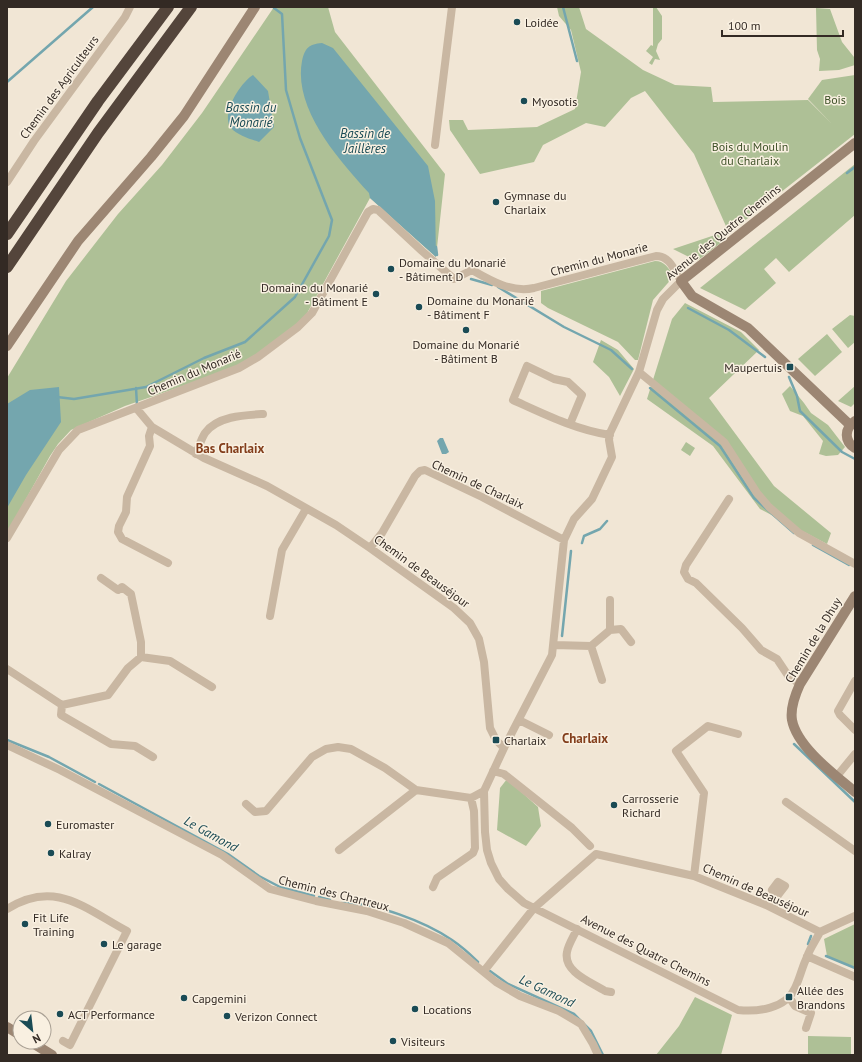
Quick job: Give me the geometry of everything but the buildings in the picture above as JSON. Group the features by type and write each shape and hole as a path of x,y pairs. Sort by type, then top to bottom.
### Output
{"highway":[{"path":"7,234 98,101 168,7"},
{"path":"98,101 173,7"},
{"path":"7,267 98,133 191,7"}],"street":[{"name":"Chemin des Agriculteurs","path":"7,182 34,141 125,17 130,7"},
{"path":"7,346 70,251 184,116 255,7"},
{"path":"435,145 452,7"},
{"name":"Avenue des Quatre Chemins","path":"789,997 767,1009 752,1011 738,1010 524,902 508,889 499,878 491,863 487,850 484,791 504,748 552,655 564,540 574,519 592,499 612,457 610,435 639,372 657,310 663,299 681,281 855,143"},
{"name":"Chemin du Monarié","path":"137,408 240,368 258,357 298,327 312,313 368,212 373,209 378,210 454,279 472,270 507,287 518,290 534,288"},
{"name":"Chemin du Monarie","path":"534,288 656,256 662,256 667,259 681,281"},
{"path":"681,281 692,296 748,328 852,423 846,435 848,441 855,448"},
{"path":"570,424 582,395 568,382 554,379 527,366 513,400 570,424 596,433 610,435"},
{"path":"639,372 724,442 757,493 774,511 799,533 855,564"},
{"path":"7,538 59,450 78,430 137,408"},
{"name":"Chemin de Beauséjour","path":"137,408 152,427 196,454 267,486 370,548 435,593 470,623 479,639 482,650 490,728 496,740 504,748"},
{"path":"196,454 205,433 213,425 241,415 263,414"},
{"path":"152,427 149,436 150,446 127,497 126,512 119,526 118,532 122,539 168,563"},
{"name":"Chemin de Charlaix","path":"370,548 382,533 415,476 420,471 425,470 564,540"},
{"path":"728,498 686,565 684,572 688,579 696,583 737,622 761,650 776,659 789,676 800,684"},
{"path":"270,616 282,550 306,509"},
{"path":"101,578 118,590 122,587 131,594 140,642 141,657"},
{"name":"Chemin de la Dhuy","path":"855,596 800,684 794,698 792,719 797,733 805,746 855,792"},
{"path":"610,600 610,630"},
{"path":"554,645 591,646 610,630 621,630 631,642"},
{"path":"591,646 602,680"},
{"path":"7,669 62,705 108,695 128,668 141,657 170,661 212,687"},
{"path":"855,681 838,711 855,730"},
{"path":"62,705 61,715 110,744 135,746 153,758"},
{"path":"519,720 549,735"},
{"path":"694,876 704,793 676,751 708,726 738,734"},
{"name":"Chemin des Chartreux","path":"7,745 60,770 222,855 270,889 316,901 367,911 404,924 448,943 496,982 508,989 559,1011 581,1024 598,1055"},
{"path":"246,804 256,812 266,811 312,757 326,749 338,747 351,749 385,768 416,790 471,798 484,791"},
{"path":"837,776 854,757"},
{"path":"493,771 504,774 572,828 590,846"},
{"path":"339,850 416,790"},
{"path":"433,887 437,878 473,853 475,848 474,811 471,798"},
{"path":"786,802 855,851"},
{"path":"474,811 485,810"},
{"name":"Chemin de Beauséjour","path":"534,908 596,854 694,876 773,908 820,932"},
{"path":"7,909 19,901 36,896 53,895 67,899 127,931 70,1045 63,1041"},
{"path":"773,908 778,895"},
{"path":"484,971 534,908"},
{"path":"806,1028 811,1013 795,1006 789,997 795,990 807,956 820,932 855,916"},
{"path":"577,929 566,951 570,969 606,991 611,992"},
{"path":"807,956 855,977"}],"green space":[{"path":"274,7 328,7 335,32 445,174 436,257 370,198 305,317 257,357 232,369 125,406 71,430 58,444 50,456 7,533 7,378 66,281 118,214 162,165 202,113"},
{"name":"Bois du Moulin du Charlaix","path":"557,7 579,7 586,29 643,70 675,85 711,87 713,102 808,100 832,124 808,99 822,80 855,75 855,134 729,233 694,154 645,91 631,98 605,127 586,123 543,145 534,162 480,174 450,130 449,120 463,120 468,130 537,127 575,109 581,72 571,30 559,16"},
{"path":"653,7 656,7 662,16 662,39 658,44 656,51 660,60 655,59 652,65 649,63 653,57 646,51 651,45 653,46"},
{"path":"816,8 830,9 842,42 854,57 855,65 839,70 819,71 820,59 817,50"},
{"path":"855,164 855,215 789,272 776,258 764,269 776,283 745,310 700,288"},
{"path":"721,233 722,242 697,261 673,249"},
{"path":"655,261 664,264 674,276 653,300 638,360 635,360 618,342 548,308 541,303 541,291"},
{"path":"685,303 741,332 759,350 709,398 774,486 831,533 827,544 760,509 713,446 647,399 672,319"},
{"path":"850,315 855,316 855,342 848,348 832,329"},
{"path":"827,334 842,352 815,376 798,359"},
{"path":"601,340 618,350 634,369 620,396 609,377 593,362"},
{"path":"790,386 811,413 828,425 845,447 838,455 826,456 819,454 823,441 803,416 790,411 782,394"},
{"path":"855,386 855,403 851,407 838,401"},
{"path":"686,442 695,448 690,456 681,450"},
{"path":"507,779 538,807 541,826 526,846 497,830 500,788"},
{"path":"855,924 855,967 827,956 824,939"},
{"path":"695,997 732,1015 721,1055 656,1055 679,1026"},
{"path":"808,1036 851,1037 851,1055 808,1055"}],"water":[{"name":"Bassin de Jaillères","path":"322,43 333,48 428,166 435,201 436,257 370,198 369,193 332,149 311,115 304,97 301,79 302,61 308,48 314,44"},
{"name":"Bassin du Monarié","path":"253,75 268,91 274,127 259,142 237,133 231,128 228,122 228,115 233,99 243,84"},
{"path":"59,387 61,422 26,475 7,508 7,404 30,390"},
{"path":"440,438 443,438 449,452 446,454 442,454 437,441"}],"waterway":[{"path":"7,82 93,7"},
{"path":"563,7 577,61"},
{"path":"57,397 74,399 146,387 204,358 245,342 295,297 329,236 332,220 300,138 286,90 282,14 274,8"},
{"path":"847,173 855,167"},
{"path":"436,247 437,255"},
{"path":"471,279 492,285"},
{"path":"498,287 564,327 611,350 632,369"},
{"path":"688,308 729,330 765,357"},
{"path":"789,377 797,396 800,411 842,452 855,459"},
{"path":"136,388 137,405"},
{"path":"650,388 720,446 754,498 794,533"},
{"path":"582,543 584,536 600,529 607,521"},
{"path":"813,545 849,565"},
{"path":"562,636 571,551"},
{"name":"Le Gamond","path":"7,740 49,757 95,782"},
{"path":"794,744 855,802"},
{"name":"Le Gamond","path":"99,784 228,854 259,876 280,887 314,896"},
{"name":"Le Gamond","path":"319,897 330,900"},
{"name":"Le Gamond","path":"342,903 369,906 399,914 428,926 452,940 478,962"},
{"path":"808,944 811,936"},
{"path":"826,956 855,968"},
{"name":"Le Gamond","path":"490,971 508,984 574,1014 591,1031 603,1055"}],"place":[{"name":"Loidée","path":"517,22"},
{"name":"Myosotis","path":"524,101"},
{"name":"Gymnase du Charlaix","path":"496,202"},
{"name":"Domaine du Monarié - Bâtiment D","path":"391,269"},
{"name":"Domaine du Monarié - Bâtiment E","path":"376,294"},
{"name":"Domaine du Monarié - Bâtiment F","path":"419,307"},
{"name":"Domaine du Monarié - Bâtiment B","path":"466,330"},
{"name":"Maupertuis","path":"790,367"},
{"name":"Charlaix","path":"496,740"},
{"name":"Carrosserie Richard","path":"614,805"},
{"name":"Euromaster","path":"48,824"},
{"name":"Kalray","path":"51,853"},
{"name":"Fit Life Training","path":"25,924"},
{"name":"Le garage","path":"104,944"},
{"name":"Allée des Brandons","path":"789,997"},
{"name":"Capgemini","path":"184,998"},
{"name":"Locations","path":"415,1009"},
{"name":"ACT Performance","path":"60,1014"},
{"name":"Verizon Connect","path":"227,1016"},
{"name":"Visiteurs","path":"393,1041"}],"district":[{"name":"Bas Charlaix","path":"230,448"},
{"name":"Charlaix","path":"585,738"}],"park label":[{"name":"Bois","path":"835,99"}]}
